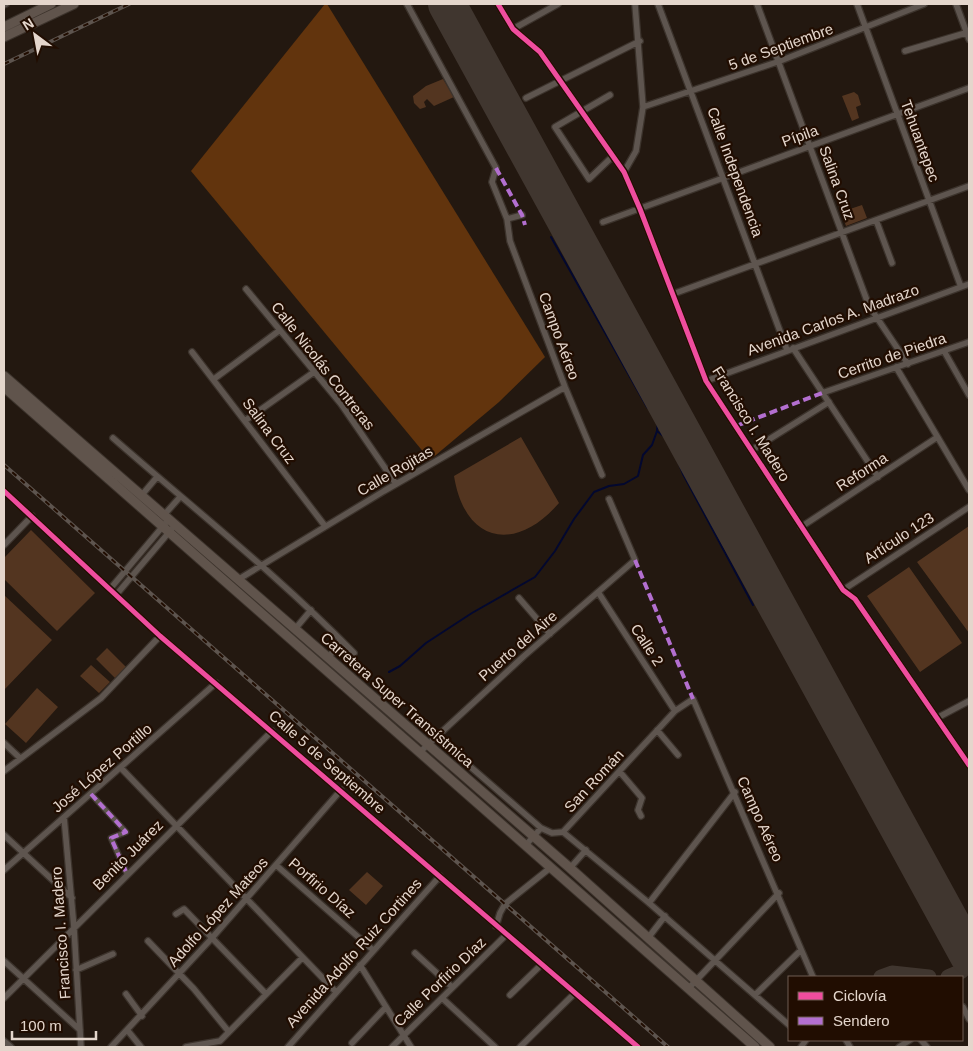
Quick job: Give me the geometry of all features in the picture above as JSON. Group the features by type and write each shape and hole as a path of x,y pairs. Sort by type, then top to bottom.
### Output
{"main road":[{"path":"4,27 51,4"},
{"path":"4,37 74,4"},
{"name":"Carretera Super Transístmica","path":"4,376 570,868 770,1047"},
{"name":"Carretera Super Transístmica","path":"4,387 755,1047"}],"street":[{"name":"Campo Aéreo","path":"407,4 496,168 492,182 507,219 510,241 565,387 602,475"},
{"path":"498,4 513,29 558,4"},
{"path":"624,172 636,151 643,107 640,40 635,4"},
{"name":"Calle Independencia","path":"658,4 790,349 829,402 878,477"},
{"name":"Salina Cruz","path":"757,4 780,61 841,233 870,306 908,364"},
{"name":"Tehuantepec","path":"857,4 928,201 967,286"},
{"name":"5 de Septiembre","path":"643,107 780,61 924,4"},
{"path":"905,51 969,35 956,4"},
{"name":"Francisco I. Madero","path":"513,29 534,46 624,172 706,381 843,590 855,599 969,765"},
{"path":"526,98 640,40"},
{"name":"Pípila","path":"603,222 969,88"},
{"path":"610,95 555,127 587,178 591,179 612,157"},
{"path":"673,294 969,186"},
{"path":"507,219 522,215"},
{"path":"876,220 892,263"},
{"name":"Avenida Carlos A. Madrazo","path":"706,381 877,317 967,286"},
{"name":"Calle Nicolás Contreras","path":"246,289 341,404 396,484"},
{"path":"214,379 280,330"},
{"name":"Cerrito de Piedra","path":"822,393 969,342"},
{"path":"944,351 969,395"},
{"name":"Salina Cruz","path":"192,352 246,420 325,526"},
{"path":"896,368 936,438 969,490"},
{"path":"246,420 314,372"},
{"name":"Calle Rojitas","path":"239,579 396,484 565,387"},
{"path":"752,450 829,402"},
{"path":"113,438 180,497 233,540 311,610 354,654"},
{"name":"Reforma","path":"801,527 936,438"},
{"path":"141,496 158,478"},
{"name":"Calle 5 de Septiembre","path":"4,491 160,636 638,1047"},
{"path":"116,595 166,530 180,497"},
{"name":"Puerto del Aire","path":"420,752 435,736 635,560 609,499"},
{"name":"Artículo 123","path":"843,590 969,507"},
{"path":"4,545 32,516"},
{"path":"110,589 166,530"},
{"name":"Calle 2","path":"598,592 675,711"},
{"path":"519,598 550,634"},
{"path":"295,629 311,610"},
{"path":"4,771 101,698 160,636"},
{"path":"328,659 340,640"},
{"name":"José López Portillo","path":"4,870 216,683"},
{"name":"Campo Aéreo","path":"693,699 735,792 813,976"},
{"name":"San Román","path":"542,828 552,833 563,832 675,711 693,699"},
{"path":"937,718 969,701"},
{"path":"657,730 678,755"},
{"name":"Benito Juárez","path":"4,998 272,731"},
{"path":"435,736 542,828 525,846"},
{"path":"4,742 20,758"},
{"path":"121,768 336,992"},
{"path":"620,772 642,798 638,810 641,816"},
{"name":"Adolfo López Mateos","path":"111,1047 180,974 341,790"},
{"path":"649,903 735,792"},
{"path":"91,794 126,832 110,838 127,874"},
{"name":"Francisco I. Madero","path":"64,817 72,898 82,1047"},
{"path":"563,832 665,916 788,1024"},
{"path":"4,835 72,898"},
{"path":"570,868 586,850"},
{"name":"Porfirio Díaz","path":"276,865 374,950"},
{"path":"496,926 505,904 550,868"},
{"name":"Avenida Adolfo Ruiz Cortines","path":"288,1047 440,876"},
{"path":"688,989 778,893"},
{"path":"176,914 184,909 266,994"},
{"path":"648,938 665,916"},
{"name":"Calle Porfirio Díaz","path":"392,1047 506,935"},
{"path":"148,941 180,974 229,1032"},
{"path":"755,995 801,950"},
{"path":"415,953 452,987"},
{"path":"76,970 113,954"},
{"path":"186,1047 220,1041 302,958"},
{"path":"4,961 80,1030"},
{"path":"510,995 542,964"},
{"path":"360,965 411,1047"},
{"path":"520,1047 575,992"},
{"path":"126,994 142,1016"},
{"path":"442,998 495,1047"},
{"path":"352,1043 386,1007"},
{"path":"128,1031 141,1047"},
{"path":"4,1041 10,1047"}],"shaded area":[{"path":"325,4 327,4 545,357 499,402 430,460 191,171"},
{"path":"443,79 454,97 434,106 427,99 424,102 426,107 420,109 414,103 413,96 426,86"},
{"path":"854,92 858,95 861,105 856,107 859,118 852,121 842,96"},
{"path":"862,205 867,218 846,226 841,212"},
{"path":"521,437 559,503 543,519 526,529 510,534 494,534 481,528 469,516 460,499 454,476"},
{"path":"969,526 969,633 917,562"},
{"path":"31,530 95,593 57,631 4,579 4,558"},
{"path":"909,567 962,643 920,672 867,596"},
{"path":"4,595 52,640 4,690"},
{"path":"107,648 126,667 115,678 96,659"},
{"path":"91,665 110,682 99,693 80,676"},
{"path":"37,688 58,707 26,743 5,724"},
{"path":"367,872 383,886 366,905 349,890"}],"waterway":[{"path":"551,237 647,407 658,418 657,431 675,445 675,454 683,474 753,605"},
{"path":"389,672 400,666 426,643 472,613 535,577 555,551 574,519 594,492 609,486 624,484 638,476 643,455 652,445 657,431"}],"taxiway":[{"path":"950,976 962,971 969,962"},
{"path":"884,976 892,973 920,976"}],"runway":[{"path":"447,4 969,956"}],"railway":[{"path":"4,64 129,4"},
{"path":"4,465 668,1047"}],"marked path":[{"path":"496,168 522,215 525,225"},
{"path":"736,426 822,393"},
{"path":"635,560 693,699"},
{"path":"91,794 126,832 111,838 127,874"}],"cycle path":[{"path":"498,4 513,29 540,52 624,172 706,381 843,590 855,599 969,765"},
{"path":"4,491 160,636 638,1047"}]}
